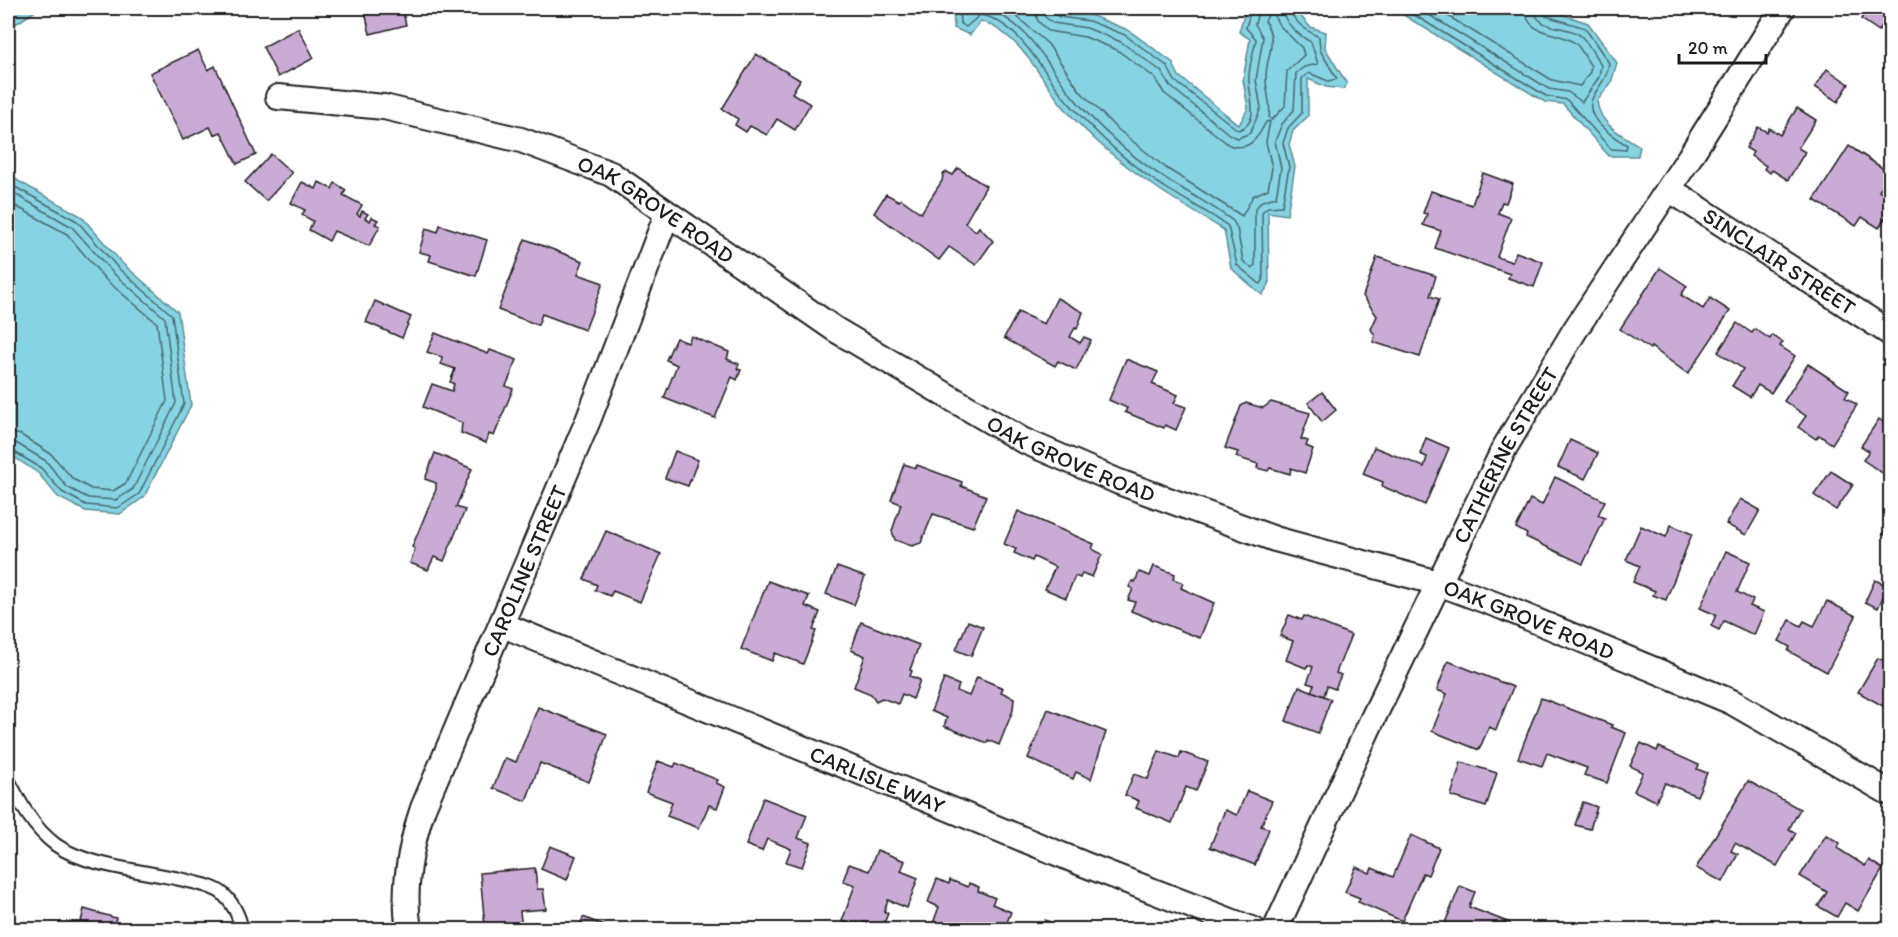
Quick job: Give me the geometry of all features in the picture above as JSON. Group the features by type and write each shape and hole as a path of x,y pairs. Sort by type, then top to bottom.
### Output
{"street":[{"name":"CATHERINE STREET","path":"1275,930 1438,583 1505,447 1575,330 1669,189 1783,8"},
{"name":"OAK GROVE ROAD","path":"278,98 384,107 521,140 611,174 836,330 1022,440 1119,482 1275,539 1438,583 1505,608 1732,702 1890,793"},
{"name":"SINCLAIR STREET","path":"1669,189 1890,333"},
{"name":"CAROLINE STREET","path":"409,930 407,879 413,839 423,808 503,625 588,418 667,214"},
{"name":"CARLISLE WAY","path":"503,625 1086,865 1254,930"}],"lane":[{"path":"8,779 24,812 57,845 107,866 154,873 198,884 221,893 238,912 242,930"}],"water":[{"path":"8,8 40,8 8,29"},
{"path":"953,8 1051,8 1060,12 1090,15 1128,30 1172,62 1179,76 1239,125 1248,108 1243,80 1250,39 1239,32 1246,8 1294,8 1310,27 1326,32 1325,48 1347,84 1343,89 1326,87 1308,79 1308,116 1293,131 1289,144 1295,167 1287,215 1268,212 1269,285 1262,295 1231,268 1224,230 1145,179 1100,144 1066,110 1027,57 1007,35 981,21 970,35 954,28"},
{"path":"1392,8 1543,8 1588,23 1617,63 1611,83 1597,101 1599,110 1612,128 1640,146 1638,156 1609,156 1563,104 1545,102"},
{"path":"8,170 18,181 81,216 122,263 178,312 191,405 144,497 120,514 85,511 58,497 38,473 8,453"}],"building":[{"path":"367,8 402,8 406,25 370,34 365,12 368,12"},
{"path":"1868,8 1890,8 1890,13 1879,31 1861,19"},
{"path":"298,28 314,58 278,77 263,47"},
{"path":"198,50 208,70 215,66 256,155 237,164 221,132 214,135 210,127 183,140 150,73"},
{"path":"756,54 800,80 792,93 810,104 795,130 777,119 767,135 750,126 746,132 735,125 738,119 722,109"},
{"path":"1827,69 1849,84 1838,102 1815,87"},
{"path":"1797,108 1816,120 1798,148 1805,152 1788,180 1772,170 1770,173 1764,169 1766,166 1751,156 1753,152 1746,148 1758,127 1767,132 1769,128 1780,135"},
{"path":"1849,146 1890,173 1879,191 1890,199 1890,210 1879,228 1862,217 1856,226 1814,200"},
{"path":"271,154 292,173 266,201 245,182"},
{"path":"958,168 986,186 965,223 976,231 979,227 993,241 976,265 949,247 939,260 874,213 886,194 899,201 901,199 921,213 942,181 943,174 947,172 953,175"},
{"path":"1483,173 1513,184 1506,203 1502,202 1498,213 1511,218 1497,257 1512,262 1516,252 1543,262 1534,287 1508,278 1510,274 1435,248 1441,231 1423,225 1427,214 1423,213 1431,191 1472,205"},
{"path":"302,182 316,189 319,182 332,189 335,183 346,190 343,195 362,205 357,214 360,216 362,211 368,214 365,218 370,221 372,217 378,220 375,224 380,226 369,246 334,231 329,241 309,230 313,221 302,215 305,210 291,203"},
{"path":"440,225 487,240 476,276 429,261 431,255 419,252 426,228 438,232"},
{"path":"525,239 583,261 578,274 603,283 585,330 542,314 538,325 498,310"},
{"path":"1377,257 1436,276 1430,296 1439,299 1420,357 1373,342 1375,336 1371,329 1377,316 1363,296"},
{"path":"1660,268 1687,286 1681,295 1703,309 1710,298 1730,311 1688,374 1651,347 1650,349 1620,329"},
{"path":"1057,298 1083,312 1077,329 1075,328 1070,337 1080,343 1084,337 1091,340 1076,370 1058,361 1055,366 1004,338 1018,312 1044,324"},
{"path":"375,301 411,317 402,338 366,322"},
{"path":"1737,323 1752,333 1755,329 1770,339 1772,335 1783,342 1780,346 1795,356 1771,393 1758,385 1750,397 1732,386 1743,369 1718,352"},
{"path":"435,333 488,354 490,350 517,360 506,386 513,389 494,436 489,434 486,443 461,433 462,423 423,407 432,384 452,391 454,384 450,382 455,369 441,364 442,357 427,352"},
{"path":"691,336 729,352 727,359 739,364 737,369 741,370 737,380 732,377 715,418 664,398 677,365 666,360 676,338 688,343"},
{"path":"1126,359 1158,372 1152,384 1178,395 1174,403 1186,407 1176,430 1165,425 1164,428 1125,412 1127,408 1109,400"},
{"path":"1808,364 1849,391 1845,397 1857,405 1832,444 1819,435 1816,439 1798,427 1806,416 1784,401"},
{"path":"1322,392 1336,410 1322,422 1308,403"},
{"path":"1271,402 1310,413 1301,439 1308,441 1306,446 1313,449 1305,473 1291,468 1290,474 1270,468 1268,471 1257,468 1258,464 1236,457 1238,452 1225,448 1241,406 1246,403 1263,408"},
{"path":"1879,419 1890,427 1890,478 1863,460 1869,451 1861,446"},
{"path":"1426,438 1449,448 1425,505 1382,486 1383,482 1363,474 1374,447 1424,467 1427,457 1420,454"},
{"path":"1570,440 1598,453 1585,479 1558,467"},
{"path":"675,451 698,460 688,486 665,478"},
{"path":"435,453 472,469 456,507 465,510 444,561 434,557 428,570 410,563 415,549 412,547 436,489 436,483 425,479"},
{"path":"904,464 916,468 917,465 962,482 961,486 986,496 973,527 933,514 921,543 912,546 895,540 892,531 901,504 891,500"},
{"path":"1831,471 1853,485 1836,510 1814,495"},
{"path":"1555,477 1605,501 1598,515 1605,518 1583,564 1526,537 1527,534 1516,528 1530,499 1542,505"},
{"path":"1740,499 1760,510 1746,535 1726,524"},
{"path":"1018,511 1094,544 1092,549 1102,554 1092,577 1082,573 1080,578 1075,576 1066,598 1045,589 1055,567 1034,557 1032,561 1014,553 1016,549 1004,544"},
{"path":"1890,523 1890,538 1883,534"},
{"path":"1671,525 1692,534 1666,600 1653,595 1655,591 1633,582 1640,566 1626,560 1641,526 1666,537"},
{"path":"606,531 661,554 640,602 613,591 610,596 595,590 597,585 584,579"},
{"path":"1726,551 1750,562 1737,592 1753,600 1750,606 1764,612 1754,635 1724,621 1719,630 1711,626 1716,615 1700,608"},
{"path":"1154,566 1175,574 1173,579 1183,583 1181,588 1214,603 1200,638 1131,611 1135,602 1128,600 1133,589 1129,587 1132,581 1135,582 1139,572 1150,576"},
{"path":"837,567 865,577 854,605 826,594"},
{"path":"1875,580 1888,586 1878,608 1865,602"},
{"path":"768,581 809,596 805,606 820,612 813,630 816,631 803,664 775,653 772,661 741,649"},
{"path":"1827,601 1856,616 1827,672 1788,651 1790,647 1779,641 1790,620 1801,626 1804,621 1814,626"},
{"path":"1289,615 1302,620 1304,616 1351,635 1336,673 1341,675 1335,689 1327,686 1324,696 1311,691 1314,685 1307,683 1313,667 1308,665 1306,668 1286,660 1293,641 1280,636"},
{"path":"968,621 983,627 971,656 956,650"},
{"path":"861,622 919,645 910,670 912,671 910,676 920,680 913,699 902,694 898,704 882,698 876,701 871,694 854,687 865,656 851,650"},
{"path":"1890,647 1890,710 1858,692 1878,658 1884,661"},
{"path":"1448,661 1513,687 1496,730 1489,727 1479,750 1432,731 1447,694 1437,690"},
{"path":"977,677 1003,688 1001,692 1014,698 1013,710 999,745 988,740 987,743 944,726 947,718 931,711 944,679 959,685 957,691 969,696"},
{"path":"1299,686 1331,699 1318,733 1286,721"},
{"path":"1541,698 1612,725 1611,727 1626,733 1607,783 1584,775 1587,768 1547,753 1542,766 1518,758"},
{"path":"538,707 607,734 589,782 540,763 526,801 493,788 505,758 516,762"},
{"path":"1048,709 1106,732 1091,779 1076,772 1073,779 1028,758"},
{"path":"1641,743 1657,751 1659,747 1699,765 1697,769 1707,773 1697,796 1665,783 1656,801 1634,791 1643,772 1630,766"},
{"path":"1159,751 1179,758 1181,752 1208,762 1196,791 1186,787 1172,823 1136,808 1139,801 1125,795 1134,774 1148,779"},
{"path":"658,761 674,767 676,763 718,780 716,783 725,787 717,808 709,805 699,828 667,816 672,802 646,792"},
{"path":"1461,762 1497,773 1486,807 1451,796"},
{"path":"1748,781 1800,809 1789,829 1796,833 1777,866 1735,843 1731,851 1738,854 1723,882 1696,868"},
{"path":"1247,791 1272,801 1261,826 1269,829 1255,865 1210,847 1225,810 1237,815"},
{"path":"763,798 807,815 798,838 811,843 802,867 786,862 791,849 767,839 762,851 746,845"},
{"path":"1583,802 1597,807 1590,829 1575,825"},
{"path":"1411,835 1439,848 1428,875 1423,873 1402,921 1358,902 1360,898 1345,892 1356,867 1370,873 1372,868 1393,877"},
{"path":"1826,835 1840,843 1837,848 1865,866 1869,860 1883,869 1858,911 1845,903 1837,917 1818,906 1827,892 1800,876"},
{"path":"550,846 576,856 567,880 541,869"},
{"path":"877,850 905,861 901,871 918,878 907,908 888,900 884,912 888,913 882,929 864,922 862,929 842,921 855,885 843,881 849,864 869,871"},
{"path":"535,868 537,889 543,889 546,909 520,911 522,930 480,930 485,927 480,873"},
{"path":"937,879 949,884 950,880 968,887 969,883 979,887 978,891 995,898 992,904 1011,912 1004,930 940,930 932,926 939,907 928,902"},
{"path":"1460,886 1475,892 1469,907 1510,923 1507,930 1458,930 1445,923"},
{"path":"84,909 116,918 112,930 79,930"},
{"path":"583,917 605,926 604,930 579,930"},
{"path":"1045,920 1069,930 1028,930 1031,924 1042,929"},
{"path":"1569,924 1579,930 1566,930"}]}
